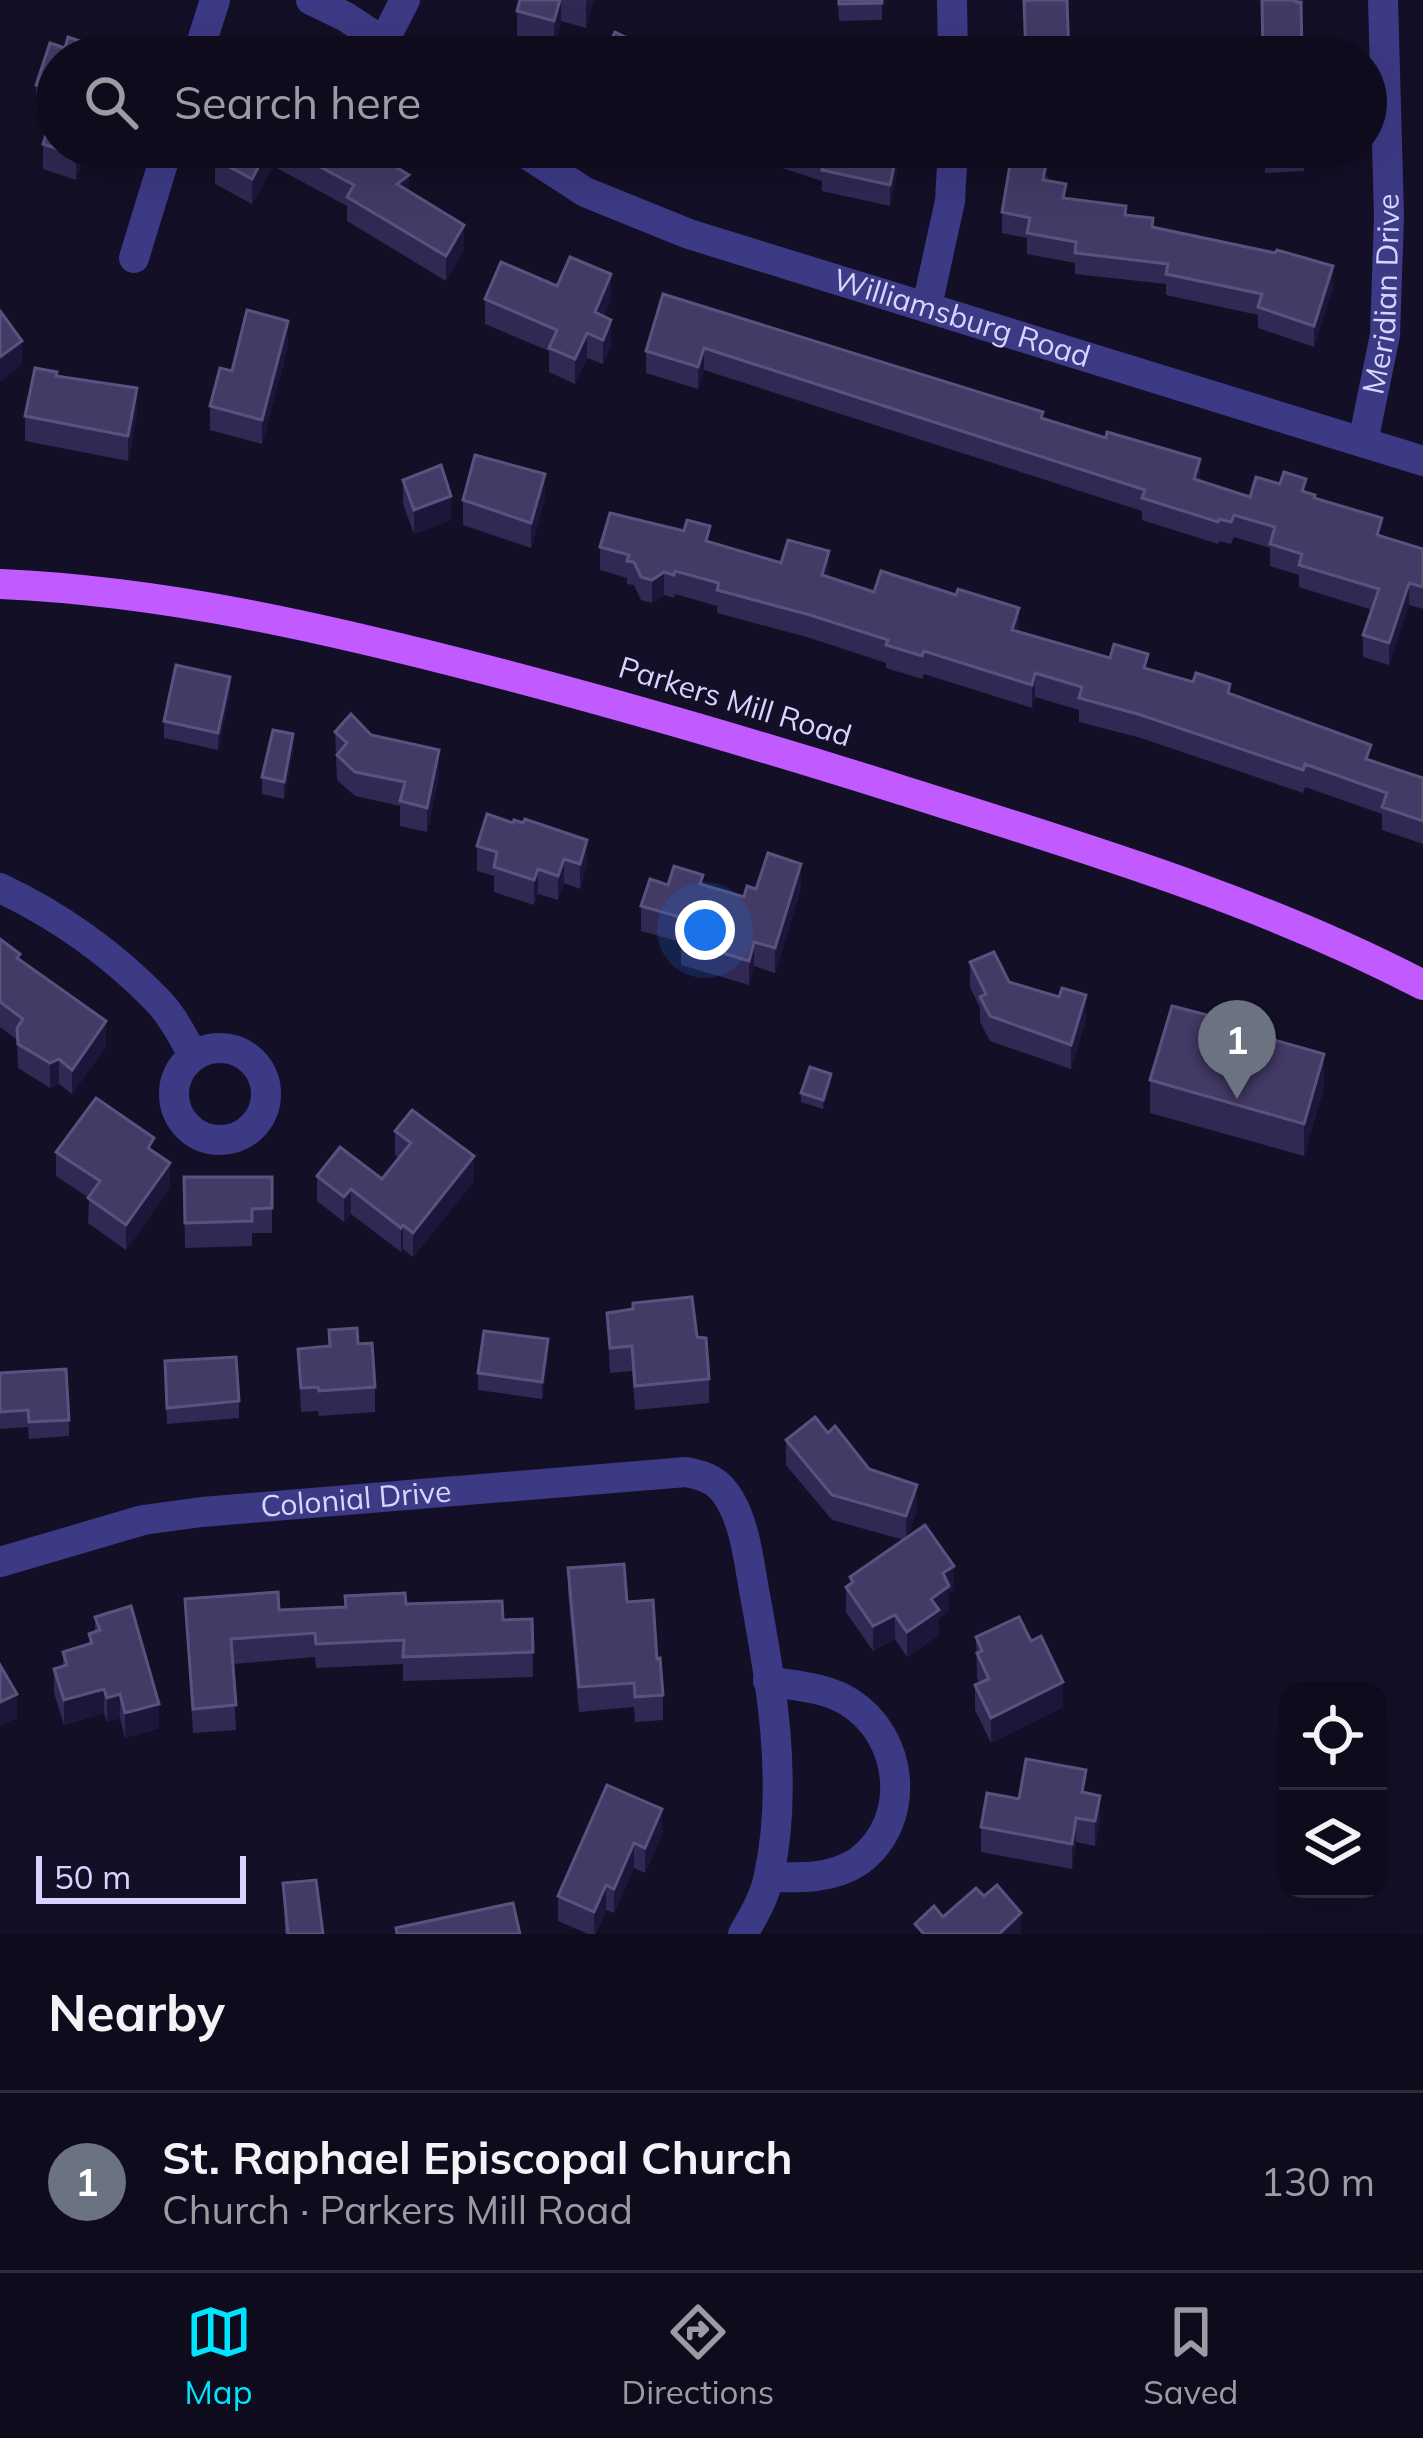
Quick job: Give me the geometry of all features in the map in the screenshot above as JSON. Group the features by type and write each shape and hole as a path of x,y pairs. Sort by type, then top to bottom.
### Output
{"main road":[{"name":"Parkers Mill Road","path":"0,584 165,600 258,616 608,702 782,752 1161,874 1285,920 1423,985"}],"street":[{"path":"203,36 214,0"},
{"path":"311,0 373,36"},
{"path":"398,36 406,0"},
{"path":"952,0 953,36"},
{"name":"Meridian Drive","path":"1383,0 1384,36"},
{"name":"Meridian Drive","path":"1363,442 1385,335 1387,144"},
{"path":"134,258 162,168"},
{"name":"Williamsburg Road","path":"548,168 632,214 1423,460"},
{"path":"927,306 950,201 952,168"},
{"path":"0,888 60,920 98,948 161,1004 194,1056"},
{"name":"Colonial Drive","path":"0,1562 143,1520 202,1511 686,1472 715,1480 736,1512 750,1564 768,1681"},
{"path":"743,1934 769,1877 776,1827 768,1681 823,1691 851,1702 878,1730 897,1781 895,1807 886,1827 858,1862 811,1878 769,1877"}],"building":[{"path":"520,0 560,0 554,21 517,11"},
{"path":"839,0 882,0 882,3 839,4"},
{"path":"1067,0 1068,36 1025,36 1024,1"},
{"path":"1262,0 1301,2 1302,36 1263,36"},
{"path":"232,168 258,168 252,179"},
{"path":"322,168 397,168 409,175 397,184 464,225 446,256 347,197 354,185"},
{"path":"822,168 894,168 890,185"},
{"path":"1009,168 1045,168 1043,180 1066,184 1063,198 1126,206 1125,215 1153,218 1152,227 1277,250 1333,266 1314,326 1258,307 1262,294 1166,274 1168,264 1075,253 1076,242 1027,233 1030,218 1002,212"},
{"path":"570,257 611,274 595,312 611,320 603,340 587,333 575,359 549,348 557,330 485,299 501,262 557,286"},
{"path":"663,294 1043,412 1041,418 1106,438 1107,432 1200,459 1194,479 1250,497 1256,477 1280,484 1284,472 1306,479 1302,491 1382,518 1377,535 1423,549 1423,587 1409,583 1389,643 1363,635 1379,589 1299,565 1302,554 1270,544 1275,527 1234,515 1231,522 1218,522 1142,498 1145,490 704,348 698,367 646,351"},
{"path":"247,310 288,321 262,420 210,406 220,368 232,371"},
{"path":"0,311 22,341 0,357"},
{"path":"35,368 57,372 56,376 137,388 128,436 25,416"},
{"path":"475,455 545,474 531,523 463,500"},
{"path":"441,465 451,496 414,510 403,480"},
{"path":"610,513 684,531 687,520 710,526 706,541 781,563 788,540 829,551 822,575 874,592 881,571 956,595 958,589 1019,608 1012,630 1110,658 1114,644 1148,654 1144,668 1193,682 1196,673 1230,684 1228,693 1371,745 1366,759 1423,778 1423,821 1382,807 1387,793 1079,698 1082,687 1035,673 1032,685 924,651 922,656 886,645 888,640 717,590 719,583 675,571 652,580 641,577 634,562 627,561 629,555 600,547"},
{"path":"176,665 230,677 218,733 164,721"},
{"path":"351,714 371,735 439,750 427,808 400,801 405,782 355,772 337,755 347,743 335,732"},
{"path":"273,730 293,734 284,782 262,777"},
{"path":"487,814 513,823 525,819 587,840 580,864 564,859 558,876 538,869 534,880 494,867 497,852 477,846"},
{"path":"768,853 801,864 775,948 754,942 749,961 681,940 687,919 641,906 650,879 668,885 674,866 703,875 700,884 744,897 747,886 756,889"},
{"path":"0,939 20,954 17,958 106,1021 72,1070 59,1059 50,1063 18,1044 17,1028 23,1019 0,1002"},
{"path":"994,952 1009,982 1059,997 1062,988 1086,995 1071,1045 990,1016 980,997 986,994 970,962"},
{"path":"1172,1006 1266,1030 1264,1037 1324,1054 1304,1124 1150,1080"},
{"path":"810,1067 831,1074 823,1100 801,1093"},
{"path":"96,1098 154,1138 148,1148 170,1163 126,1225 88,1198 100,1181 56,1152"},
{"path":"412,1110 474,1156 413,1233 351,1189 344,1197 317,1176 340,1147 382,1179 411,1143 395,1131"},
{"path":"184,1177 272,1177 272,1208 252,1209 252,1221 185,1223"},
{"path":"692,1297 697,1337 706,1338 709,1379 635,1386 632,1346 610,1348 607,1313 633,1309 633,1303"},
{"path":"357,1328 358,1344 372,1343 375,1387 301,1388 298,1349 330,1346 329,1330"},
{"path":"484,1331 548,1339 542,1382 478,1373"},
{"path":"236,1357 239,1401 167,1408 165,1361"},
{"path":"66,1369 69,1420 29,1422 28,1410 0,1412 0,1373"},
{"path":"815,1417 828,1433 835,1426 869,1469 917,1485 906,1516 832,1495 786,1440"},
{"path":"925,1525 954,1566 943,1573 949,1586 931,1599 939,1610 907,1632 895,1615 873,1626 846,1587 853,1582 850,1577"},
{"path":"624,1564 627,1602 653,1600 663,1695 635,1697 634,1683 579,1687 568,1568"},
{"path":"278,1592 279,1610 346,1607 345,1596 405,1593 406,1604 502,1601 503,1620 532,1619 533,1652 403,1657 404,1640 316,1644 315,1633 231,1639 236,1705 193,1709 185,1599"},
{"path":"131,1606 159,1704 125,1713 120,1694 107,1698 104,1689 64,1700 54,1669 67,1665 63,1652 92,1643 89,1634 100,1630 95,1617"},
{"path":"1019,1617 1031,1641 1041,1636 1063,1682 991,1718 975,1685 989,1679 977,1653 982,1651 976,1637"},
{"path":"0,1665 17,1694 0,1702"},
{"path":"1026,1759 1086,1770 1082,1792 1100,1796 1095,1821 1076,1818 1072,1844 981,1827 987,1793 1019,1799"},
{"path":"607,1785 662,1809 645,1848 634,1843 614,1889 606,1885 594,1912 558,1896"},
{"path":"316,1880 323,1934 288,1934 283,1883"},
{"path":"997,1885 1021,1913 999,1934 924,1934 915,1924 934,1906 943,1917 976,1888 984,1896"},
{"path":"513,1903 520,1934 397,1934 396,1928"}],"place":[{"name":"St. Raphael Episcopal Church","path":"1237,1099"}]}
